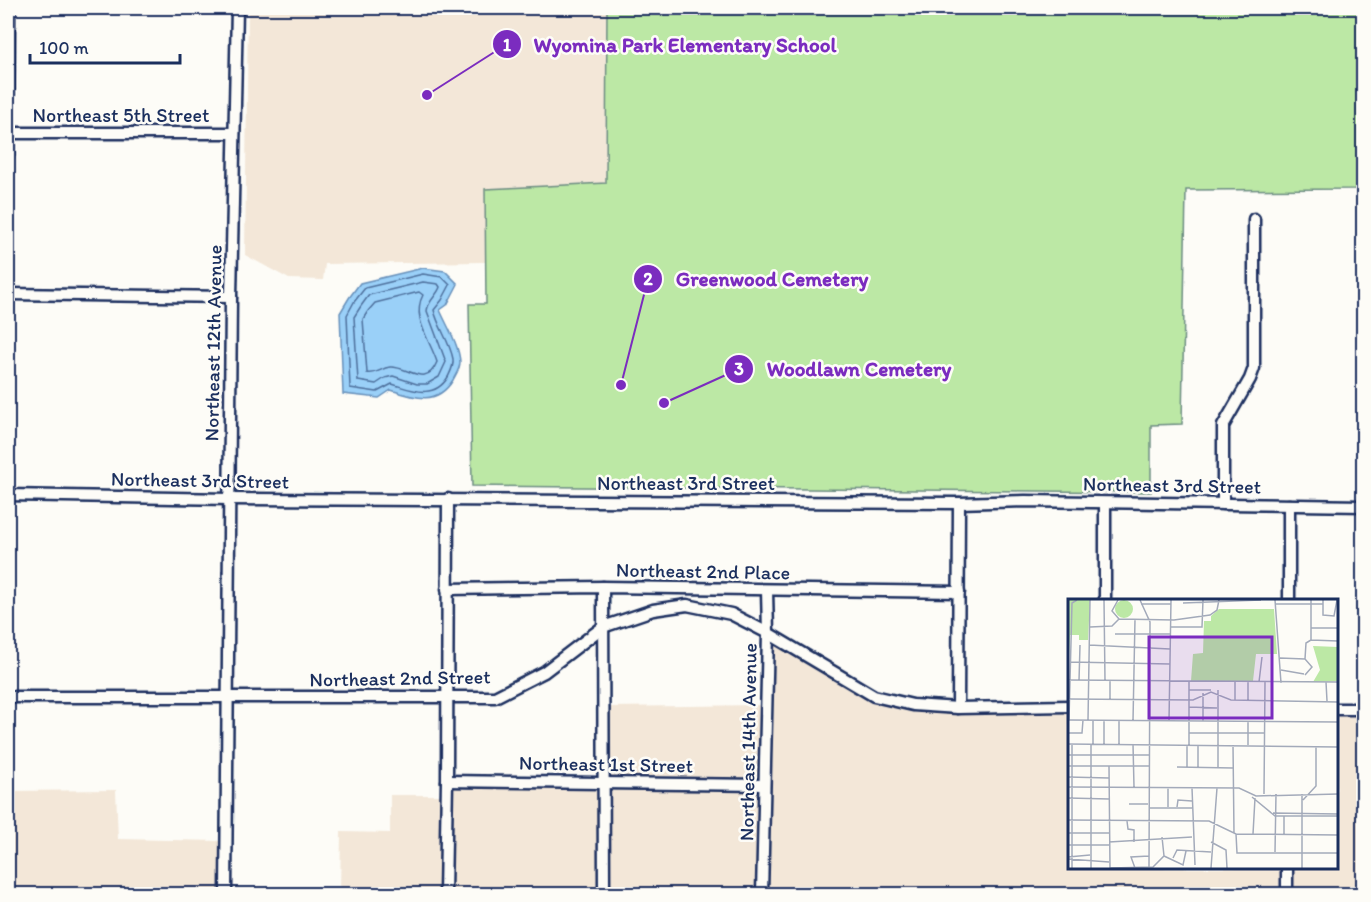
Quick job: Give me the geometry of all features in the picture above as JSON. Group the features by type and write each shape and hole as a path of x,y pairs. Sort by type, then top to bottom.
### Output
{"street":[{"path":"8,155 9,8"},
{"name":"Northeast 12th Avenue","path":"226,894 231,297 237,8"},
{"name":"Northeast 5th Street","path":"8,133 234,133"},
{"path":"1223,504 1223,426 1254,368 1254,219"},
{"path":"8,294 231,297"},
{"name":"Northeast 3rd Street","path":"8,495 229,499 959,503 1025,501 1364,506"},
{"path":"445,894 448,499"},
{"path":"958,708 959,503"},
{"path":"1105,503 1105,599"},
{"path":"1289,505 1289,599"},
{"path":"603,587 604,894"},
{"name":"Northeast 2nd Place","path":"447,589 603,587 959,592"},
{"path":"682,588 683,606"},
{"name":"Northeast 14th Avenue","path":"762,894 767,590"},
{"name":"Northeast 2nd Street","path":"8,696 495,697 544,672 603,627 653,610 683,606 731,614 768,633 874,696 914,705 958,708 1068,706"},
{"path":"1338,709 1364,709"},
{"name":"Northeast 1st Street","path":"447,781 764,784"},
{"path":"1287,869 1287,894"}],"shaded area":[{"path":"248,8 607,8 606,183 485,189 485,262 325,264 323,280 289,279 245,255"},
{"path":"773,642 872,701 913,710 953,714 1068,712 1068,869 1282,869 1282,894 768,894"},
{"path":"761,705 759,779 609,776 609,707"},
{"path":"1338,715 1363,715 1363,894 1292,894 1292,869 1338,869"},
{"path":"452,787 599,787 599,894 450,894"},
{"path":"609,787 759,790 757,894 609,894"},
{"path":"116,790 118,839 221,841 221,894 8,894 8,791"},
{"path":"390,795 442,795 440,894 340,894 341,832 390,833"}],"green space":[{"path":"607,8 1363,8 1363,189 1186,190 1182,424 1151,425 1151,492 472,486 469,304 486,304 485,189 606,183"}],"water":[{"path":"423,268 445,271 458,284 447,305 440,310 459,356 459,367 453,380 440,394 433,397 417,397 391,390 379,398 343,394 340,313 349,298 360,283"}],"place":[{"name":"Wyomina Park Elementary School","path":"427,95"},
{"name":"Greenwood Cemetery","path":"621,385"},
{"name":"Woodlawn Cemetery","path":"664,403"}]}
